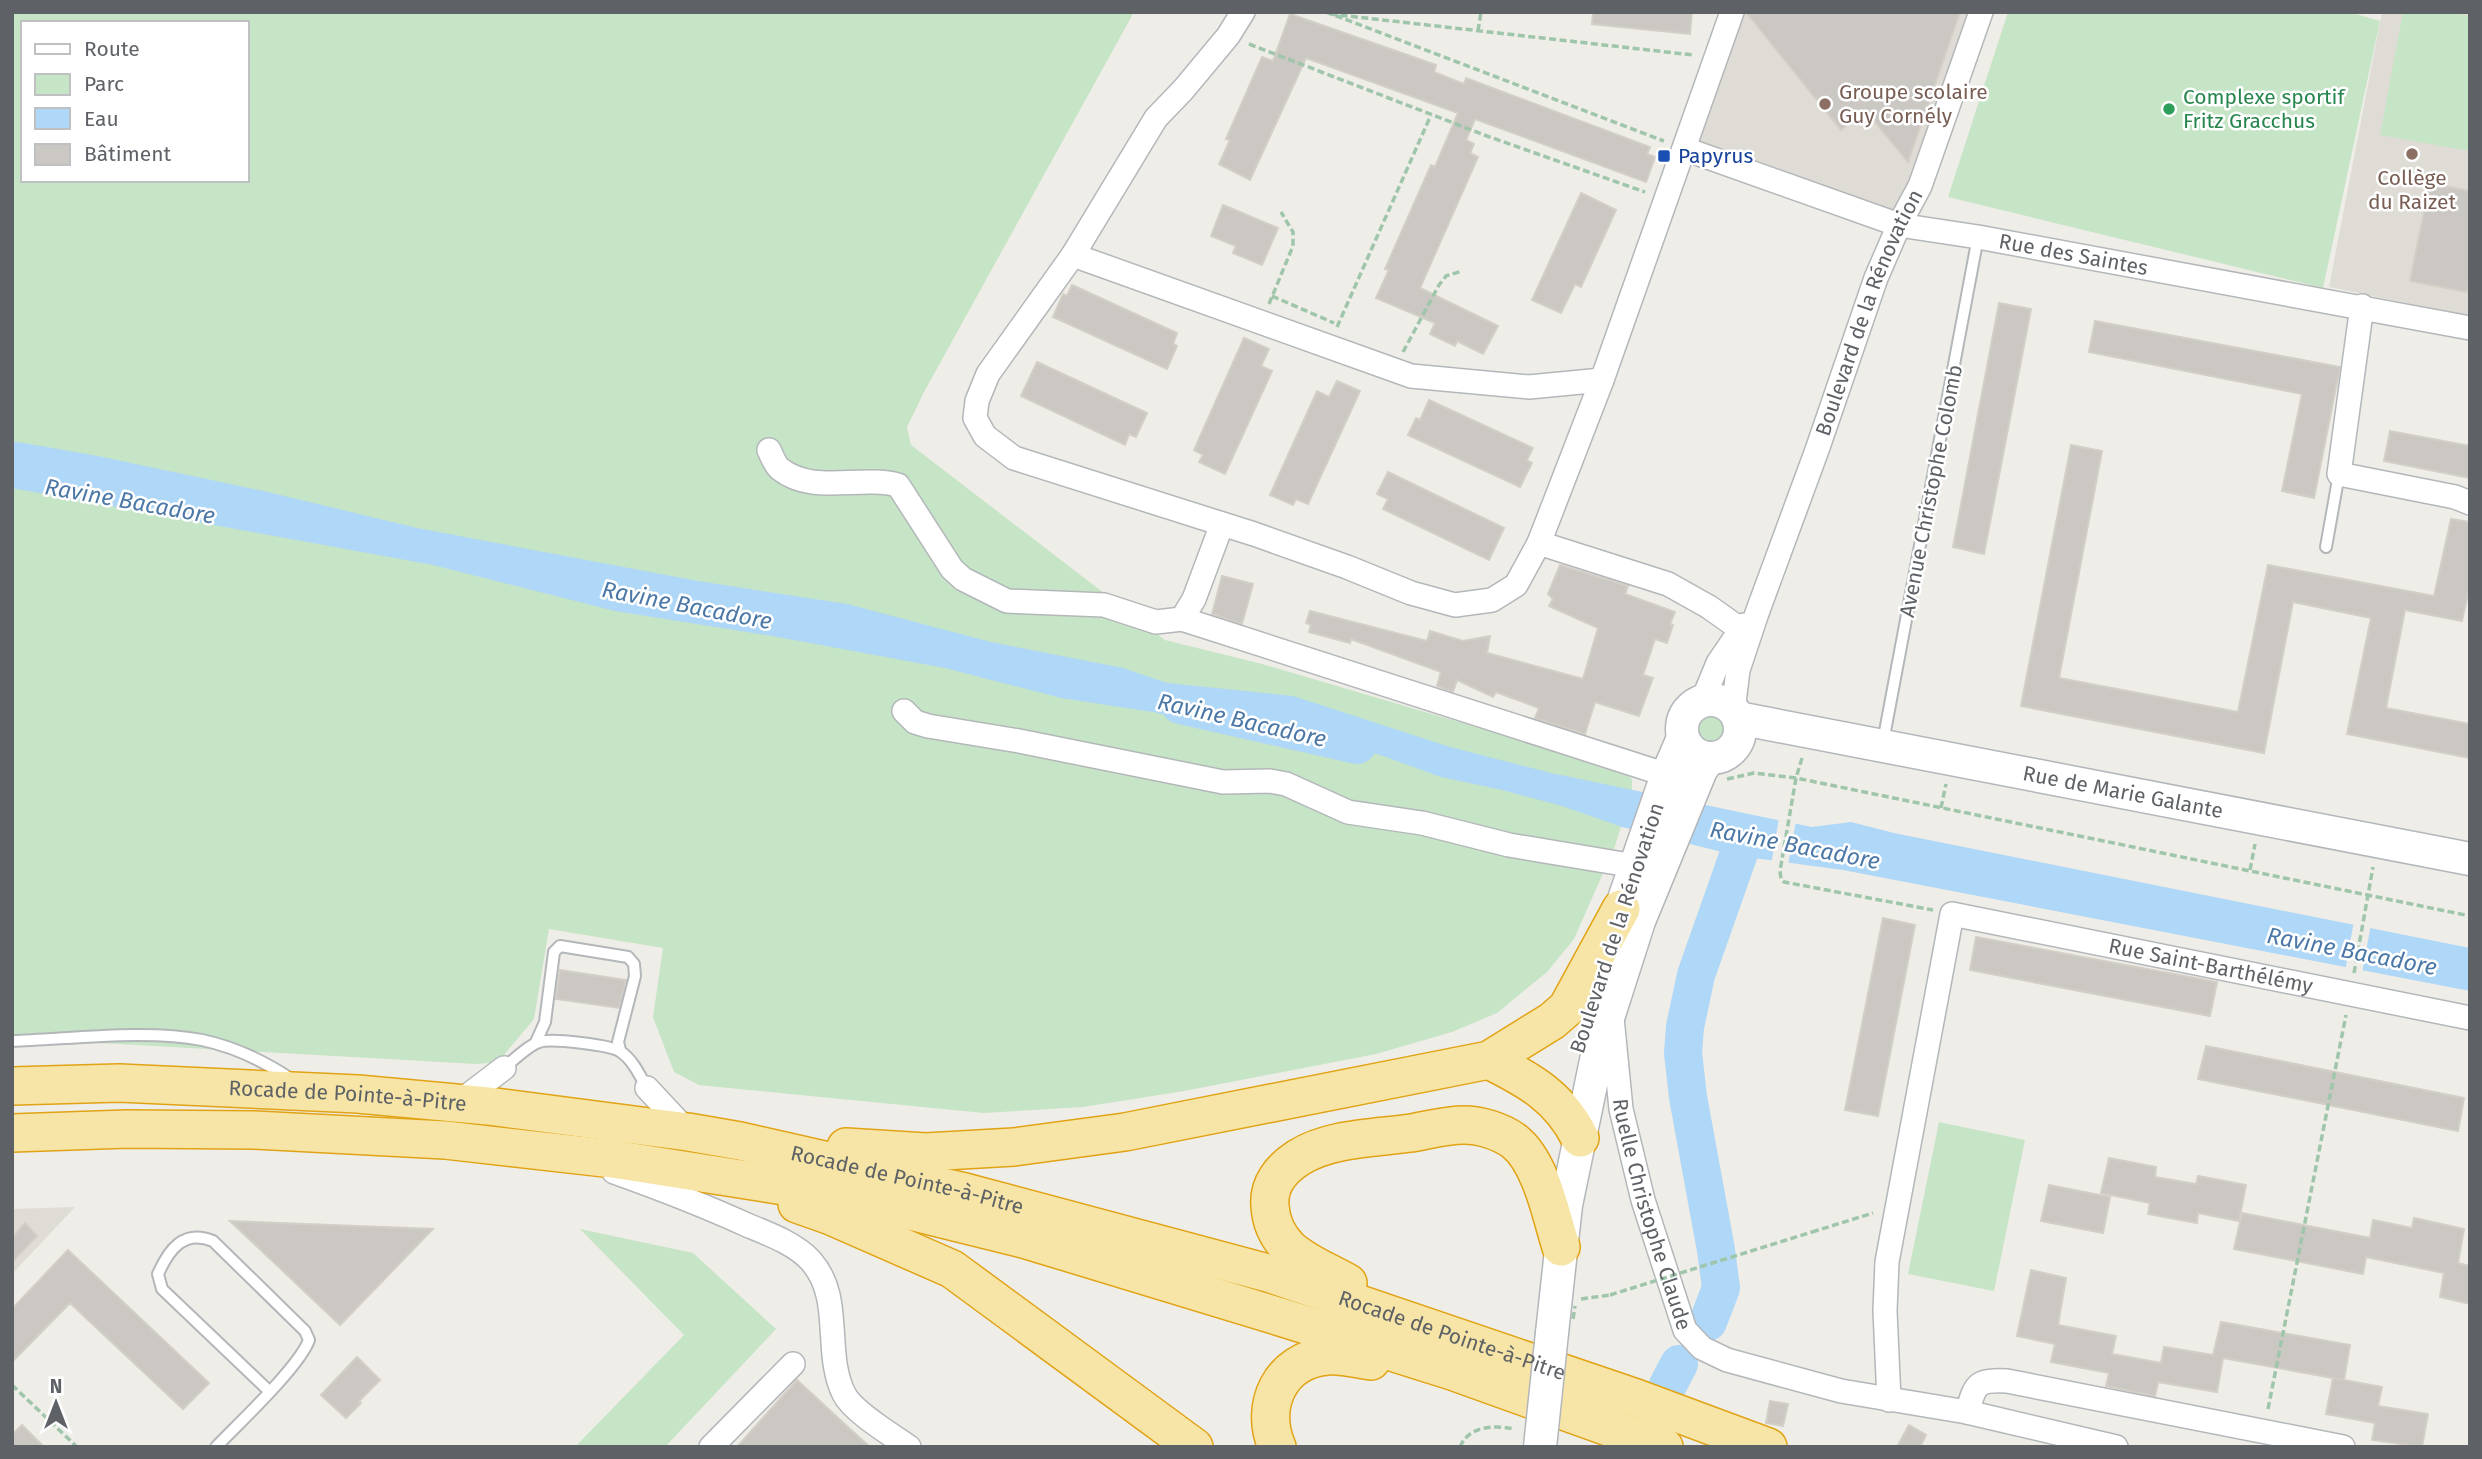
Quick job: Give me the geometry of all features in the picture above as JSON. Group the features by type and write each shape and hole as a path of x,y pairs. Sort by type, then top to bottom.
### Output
{"highway":[{"path":"740,1141 926,1152 1014,1147 1125,1132 1207,1117 1489,1060 1552,1021 1567,1008 1620,909"},
{"path":"1489,1060 1528,1079 1553,1100 1574,1127"},
{"name":"Rocade de Pointe-à-Pitre","path":"12,1086 119,1083 308,1090 458,1103 740,1141 965,1192 1270,1274 1636,1398 1768,1447"},
{"path":"1479,1345 1358,1288 1290,1249 1278,1234 1270,1217 1269,1199 1274,1181 1299,1157 1321,1148 1454,1126 1485,1128 1514,1142 1532,1165 1545,1194 1561,1247"},
{"name":"Rocade de Pointe-à-Pitre","path":"12,1133 127,1129 254,1130 445,1140 562,1153 854,1197 1027,1240 1452,1371 1664,1447"},
{"path":"714,1175 831,1216 952,1269 1194,1447"},
{"path":"1277,1447 1270,1416 1271,1399 1282,1381 1309,1360 1326,1356 1342,1357 1377,1362 1419,1373 1452,1371"}],"main road":[{"name":"Rue de Marie Galante","path":"1702,702 1722,702 1707,750"},
{"path":"1702,702 1692,707 1682,721 1707,750"},
{"name":"Rue de Marie Galante","path":"1707,750 1777,725 2470,859"},
{"name":"Boulevard de la Rénovation","path":"1528,1438 1552,1333 1574,1127 1570,1078 1580,1034 1620,909 1707,750"},
{"name":"Boulevard de la Rénovation","path":"1574,1127 1610,1005 1639,921 1649,855"}],"street":[{"path":"1243,12 1228,36 1156,118 1073,255 988,374 977,401 975,418 985,436 1014,458 1222,524 1331,561 1411,593 1455,605 1492,600 1516,585 1539,543 1602,380 1732,12"},
{"name":"Boulevard de la Rénovation","path":"1707,750 1738,670 1748,621 1817,450 1876,278 1899,225 1920,187 1981,12"},
{"name":"Rue des Saintes","path":"1685,149 1899,225 2362,306 2470,328"},
{"path":"1073,255 1411,376 1528,387 1602,380"},
{"path":"2362,306 2339,474 2455,497 2470,503"},
{"path":"769,450 778,468 813,483 875,481 898,485 952,569 963,579 1007,601 1104,605 1156,622 1182,619 1707,750"},
{"path":"1182,619 1194,599 1222,524"},
{"path":"1539,543 1668,584 1709,607 1748,621"},
{"name":"Boulevard de la Rénovation","path":"1702,702 1718,663 1748,621"},
{"path":"904,711 915,722 928,726 1019,741 1223,782 1270,781 1286,784 1348,812 1422,823 1509,845 1649,855"},
{"path":"1889,1400 1885,1311 1887,1262 1952,914"},
{"name":"Rue Saint-Barthélémy","path":"1952,914 2352,987 2470,1017"},
{"name":"Ruelle Christophe Claude","path":"1610,1005 1621,1109 1643,1200 1685,1330 1702,1348 1727,1360 1829,1388 1966,1412 2116,1447"},
{"path":"458,1103 504,1068"},
{"path":"647,1088 688,1132"},
{"path":"562,1153 688,1198 797,1249 812,1262 821,1276 831,1305 834,1365 844,1396 877,1425 909,1447"},
{"path":"711,1447 793,1364"},
{"path":"1966,1412 1978,1384 1987,1380 2007,1381 2343,1447"}],"lane":[{"name":"Avenue Christophe Colomb","path":"1883,745 1978,237"},
{"path":"2326,547 2339,474"},
{"path":"504,1068 536,1042 545,1022 554,952 560,946 628,957 634,964 635,976 618,1042 620,1050 631,1061 647,1088"},
{"path":"12,1041 146,1036 201,1040 234,1049 269,1065 308,1090"},
{"path":"536,1042 576,1042 620,1050"},
{"path":"216,1447 269,1391 305,1350 309,1340 305,1331 213,1241 200,1235 184,1240 173,1248 158,1274 162,1289 269,1391"}],"path":[{"path":"1478,31 1481,12"},
{"path":"1328,13 1716,58"},
{"path":"1328,13 1685,149"},
{"path":"1228,36 1431,115 1667,199"},
{"path":"1329,346 1431,115"},
{"path":"1261,322 1293,246 1293,232 1281,212"},
{"path":"1394,369 1439,285 1446,276 1462,271"},
{"path":"1707,750 1754,772 1796,778 2470,916"},
{"path":"1796,778 1780,871 1784,882 1952,914"},
{"path":"2264,1431 2352,987 2378,841"},
{"path":"1576,1300 1610,1295 1898,1205"},
{"path":"12,1385 77,1447"},
{"path":"1460,1447 1462,1440 1473,1431 1491,1426 1528,1438"}],"shaded area":[{"name":"Groupe scolaire Guy Cornély","path":"1732,12 1981,12 1899,225 1685,149"},
{"name":"Collège du Raizet","path":"2382,12 2470,12 2470,316 2329,287"},
{"path":"75,1207 12,1274 12,1209"}],"green space":[{"path":"12,12 1134,12 924,392 907,427 911,445 1165,640 1262,664 1622,770 1632,779 1632,791 1615,846 1574,939 1547,972 1497,1013 1452,1032 1376,1054 1184,1091 1083,1107 984,1113 699,1085 674,1072 653,1017 663,948 549,929 534,1019 498,1062 476,1064 12,1038"},
{"name":"Complexe sportif Fritz Gracchus","path":"2008,12 2349,12 2380,21 2323,288 1948,197"},
{"path":"2403,12 2447,12 2470,16 2470,151 2380,135"},
{"path":"1709,714 1720,719 1725,730 1720,741 1709,746 1698,741 1693,730 1698,719"},
{"path":"1939,1122 2025,1140 1994,1291 1908,1274"},
{"path":"580,1229 693,1253 776,1329 665,1447 575,1447 684,1335"}],"water":[{"path":"12,441 268,492 417,528 698,581 847,604 991,642 1123,668 1167,683 1293,696 1450,747 1551,773 1812,827 1851,822 1894,833 2470,948 2470,991 1843,870 1738,856 1622,827 1562,806 1502,790 1441,777 1383,756 1305,733 1231,717 1217,727 1153,712 1061,698 945,668 615,611 433,565 12,488"}],"pier":[{"path":"1779,818 1796,821 1788,865 1771,865"},
{"path":"2354,921 2371,924 2362,974 2345,971"}],"building":[{"path":"1593,12 1692,12 1690,34 1592,24"},
{"path":"1746,12 1960,12 1908,162 1865,110 1841,130"},
{"path":"1290,14 1436,65 1434,72 1464,84 1466,78 1650,147 1647,154 1655,157 1646,182 1475,119 1466,140 1474,144 1470,153 1478,157 1420,288 1498,326 1483,354 1457,341 1455,346 1430,334 1435,323 1376,298 1389,270 1385,269 1431,165 1435,167 1458,113 1306,58 1250,180 1219,164 1230,140 1226,139 1262,57 1273,61"},
{"path":"2430,183 2470,191 2470,276 2467,292 2410,281"},
{"path":"1581,193 1616,210 1581,287 1575,284 1561,313 1532,300"},
{"path":"1223,205 1278,228 1262,265 1233,253 1236,246 1211,236"},
{"path":"1072,285 1177,333 1173,344 1177,346 1167,369 1053,317 1063,294 1067,296"},
{"path":"1999,303 2031,309 1984,554 1953,547"},
{"path":"2095,321 2340,367 2314,498 2282,491 2302,394 2089,352"},
{"path":"1244,338 1269,349 1261,366 1272,371 1225,474 1199,462 1203,455 1194,450"},
{"path":"1037,362 1147,413 1136,437 1129,434 1125,445 1021,396"},
{"path":"1337,381 1360,391 1308,504 1296,499 1293,505 1270,495 1317,391 1329,397"},
{"path":"1429,400 1533,448 1527,460 1532,463 1520,487 1408,435 1416,418 1420,420"},
{"path":"2390,431 2470,446 2470,478 2384,461"},
{"path":"2071,445 2102,451 2059,678 2238,712 2268,565 2434,596 2451,519 2470,522 2470,585 2462,621 2405,610 2386,708 2470,724 2470,758 2347,734 2371,618 2293,602 2264,753 2021,706"},
{"path":"1388,472 1504,528 1489,560 1383,509 1388,499 1377,494"},
{"path":"1560,565 1628,586 1625,594 1675,612 1667,643 1655,639 1643,675 1653,678 1639,716 1595,702 1585,734 1535,718 1539,708 1496,692 1493,697 1457,680 1453,692 1437,686 1441,672 1351,639 1350,643 1309,632 1311,625 1306,623 1310,611 1427,641 1430,631 1463,641 1490,636 1487,653 1583,679 1598,628 1549,606 1553,599 1548,594"},
{"path":"1222,576 1253,584 1242,624 1212,614"},
{"path":"1883,918 1915,925 1878,1116 1845,1110"},
{"path":"1976,937 2217,982 2210,1016 1970,970"},
{"path":"560,970 626,980 619,1008 556,999"},
{"path":"2206,1046 2464,1098 2458,1131 2198,1079"},
{"path":"2109,1158 2156,1167 2155,1177 2196,1184 2198,1176 2246,1185 2239,1221 2198,1213 2197,1223 2148,1214 2150,1203 2101,1193"},
{"path":"2049,1185 2110,1197 2103,1233 2041,1221"},
{"path":"2242,1213 2370,1238 2373,1220 2412,1228 2414,1218 2464,1229 2458,1263 2470,1266 2470,1304 2440,1297 2444,1273 2366,1257 2363,1274 2234,1249"},
{"path":"230,1221 433,1229 340,1325"},
{"path":"25,1223 37,1236 12,1262 12,1238"},
{"path":"68,1250 209,1383 183,1409 70,1303 12,1362 12,1309"},
{"path":"2031,1270 2066,1278 2058,1325 2116,1336 2112,1354 2161,1363 2164,1347 2213,1355 2221,1322 2350,1345 2344,1380 2223,1358 2217,1392 2158,1382 2155,1396 2106,1386 2109,1373 2051,1362 2055,1344 2017,1336"},
{"path":"357,1357 380,1380 346,1418 321,1395"},
{"path":"2333,1378 2382,1387 2378,1406 2428,1414 2422,1447 2372,1440 2375,1423 2326,1414"},
{"path":"797,1380 849,1428 870,1447 737,1447"},
{"path":"1770,1401 1788,1404 1783,1426 1766,1423"},
{"path":"22,1425 44,1447 12,1447 12,1435"},
{"path":"1909,1425 1926,1435 1920,1447 1897,1447"}],"waterway":[{"name":"Ravine Bacadore","path":"1180,705 1357,745"},
{"path":"1708,1322 1721,1288 1683,1053 1685,1027 1696,975 1745,836"},
{"path":"1667,1387 1679,1364"}],"place":[{"name":"Groupe scolaire Guy Cornély","path":"1825,104"},
{"name":"Complexe sportif Fritz Gracchus","path":"2169,109"},
{"name":"Collège du Raizet","path":"2412,154"},
{"name":"Papyrus","path":"1664,156"}]}
